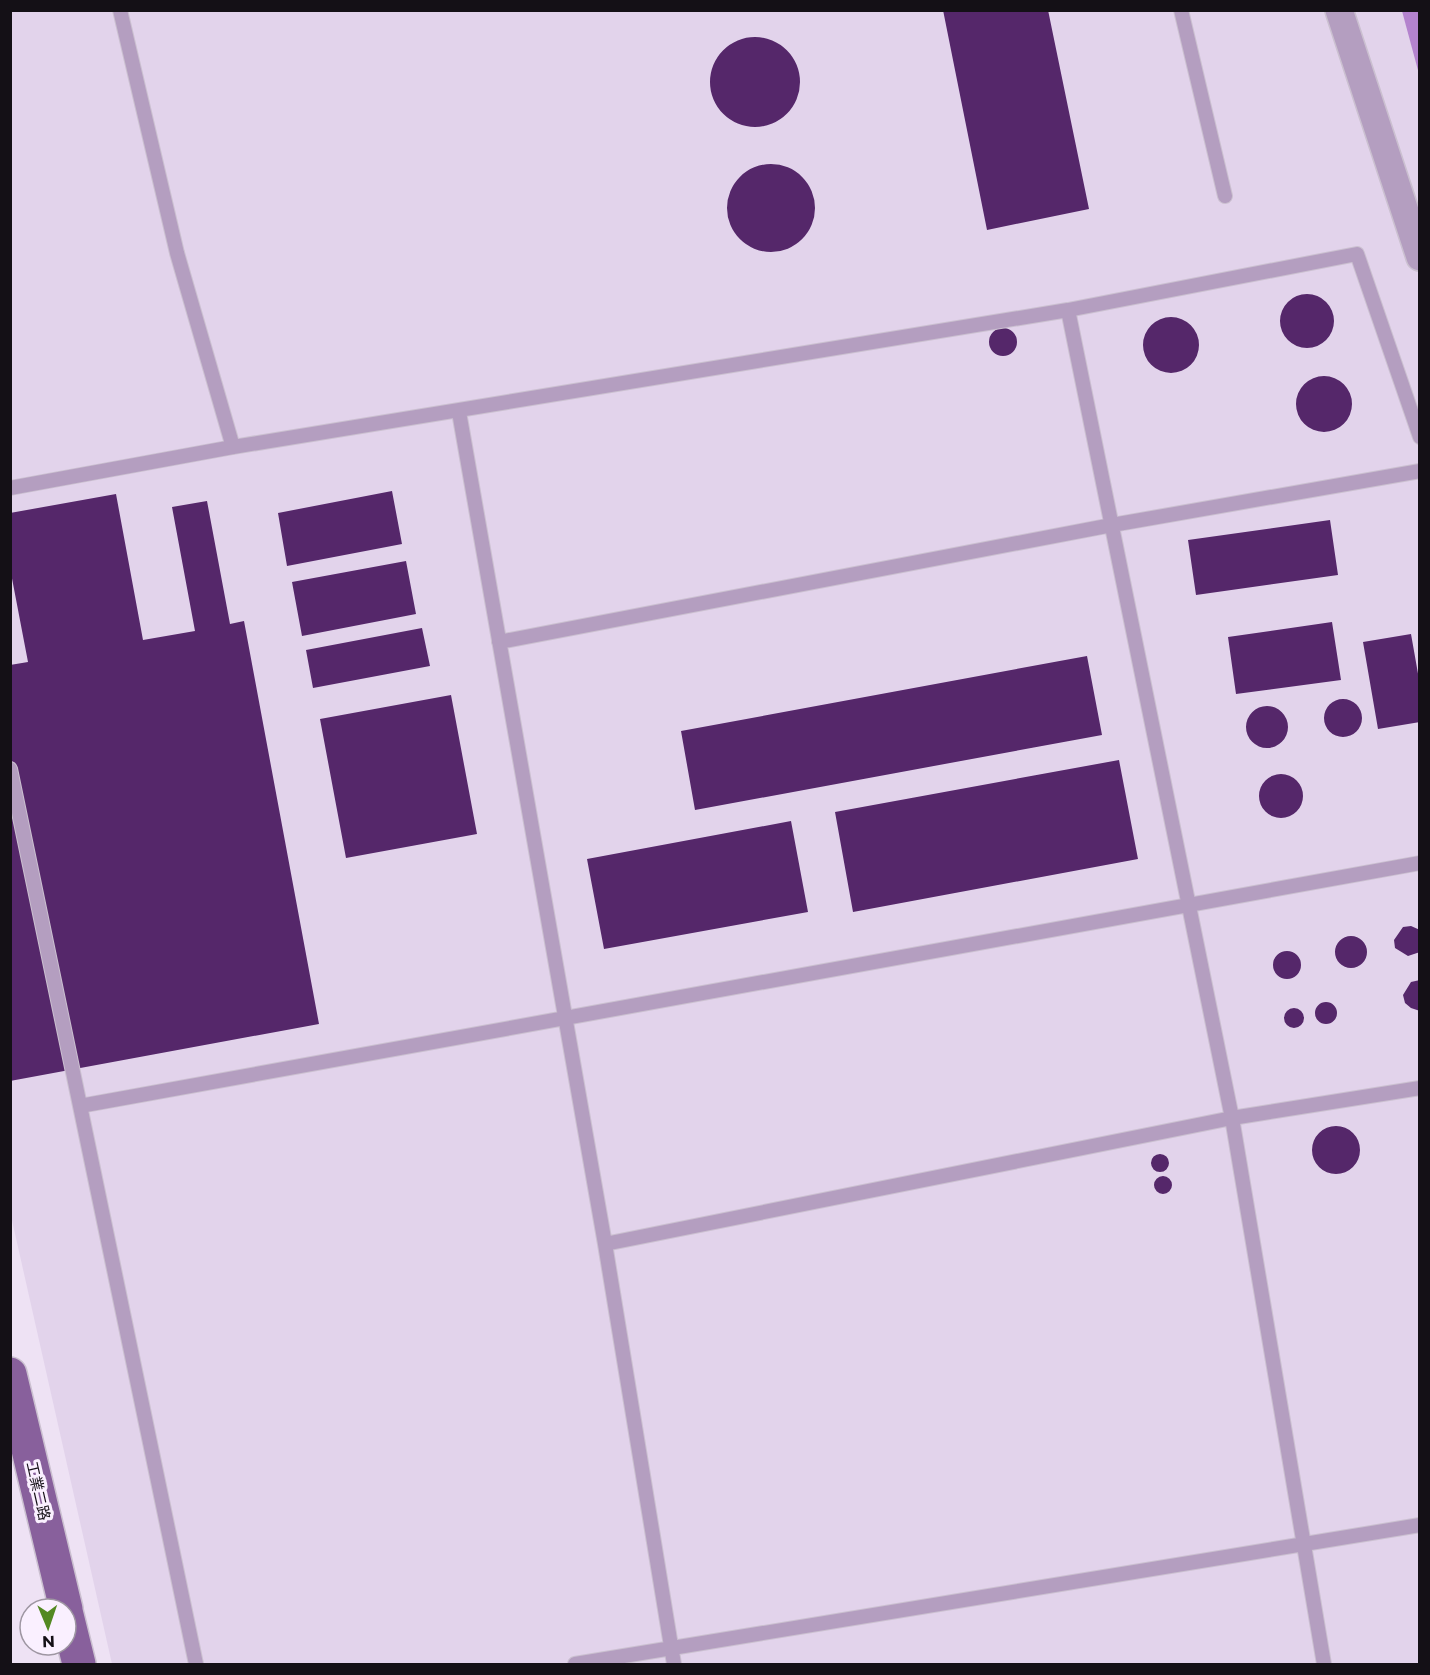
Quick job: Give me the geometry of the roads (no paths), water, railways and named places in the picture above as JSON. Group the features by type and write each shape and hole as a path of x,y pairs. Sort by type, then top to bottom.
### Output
{"main road":[{"name":"工業二路","path":"10,1374 63,1597"}],"street":[{"path":"1339,10 1419,256"}],"lane":[{"path":"120,10 177,253 233,447"},
{"path":"1180,10 1225,196"},
{"path":"10,488 233,447 459,412 1068,310 1356,254 1419,437"},
{"path":"1068,310 1232,1118 1324,1665"},
{"path":"459,412 563,1020 604,1244 674,1665"},
{"path":"499,642 1112,525 1419,471"},
{"path":"10,769 196,1665"},
{"path":"80,1106 1419,863"},
{"path":"604,1244 1232,1118 1419,1088"},
{"path":"574,1665 670,1647 1419,1525"}]}
